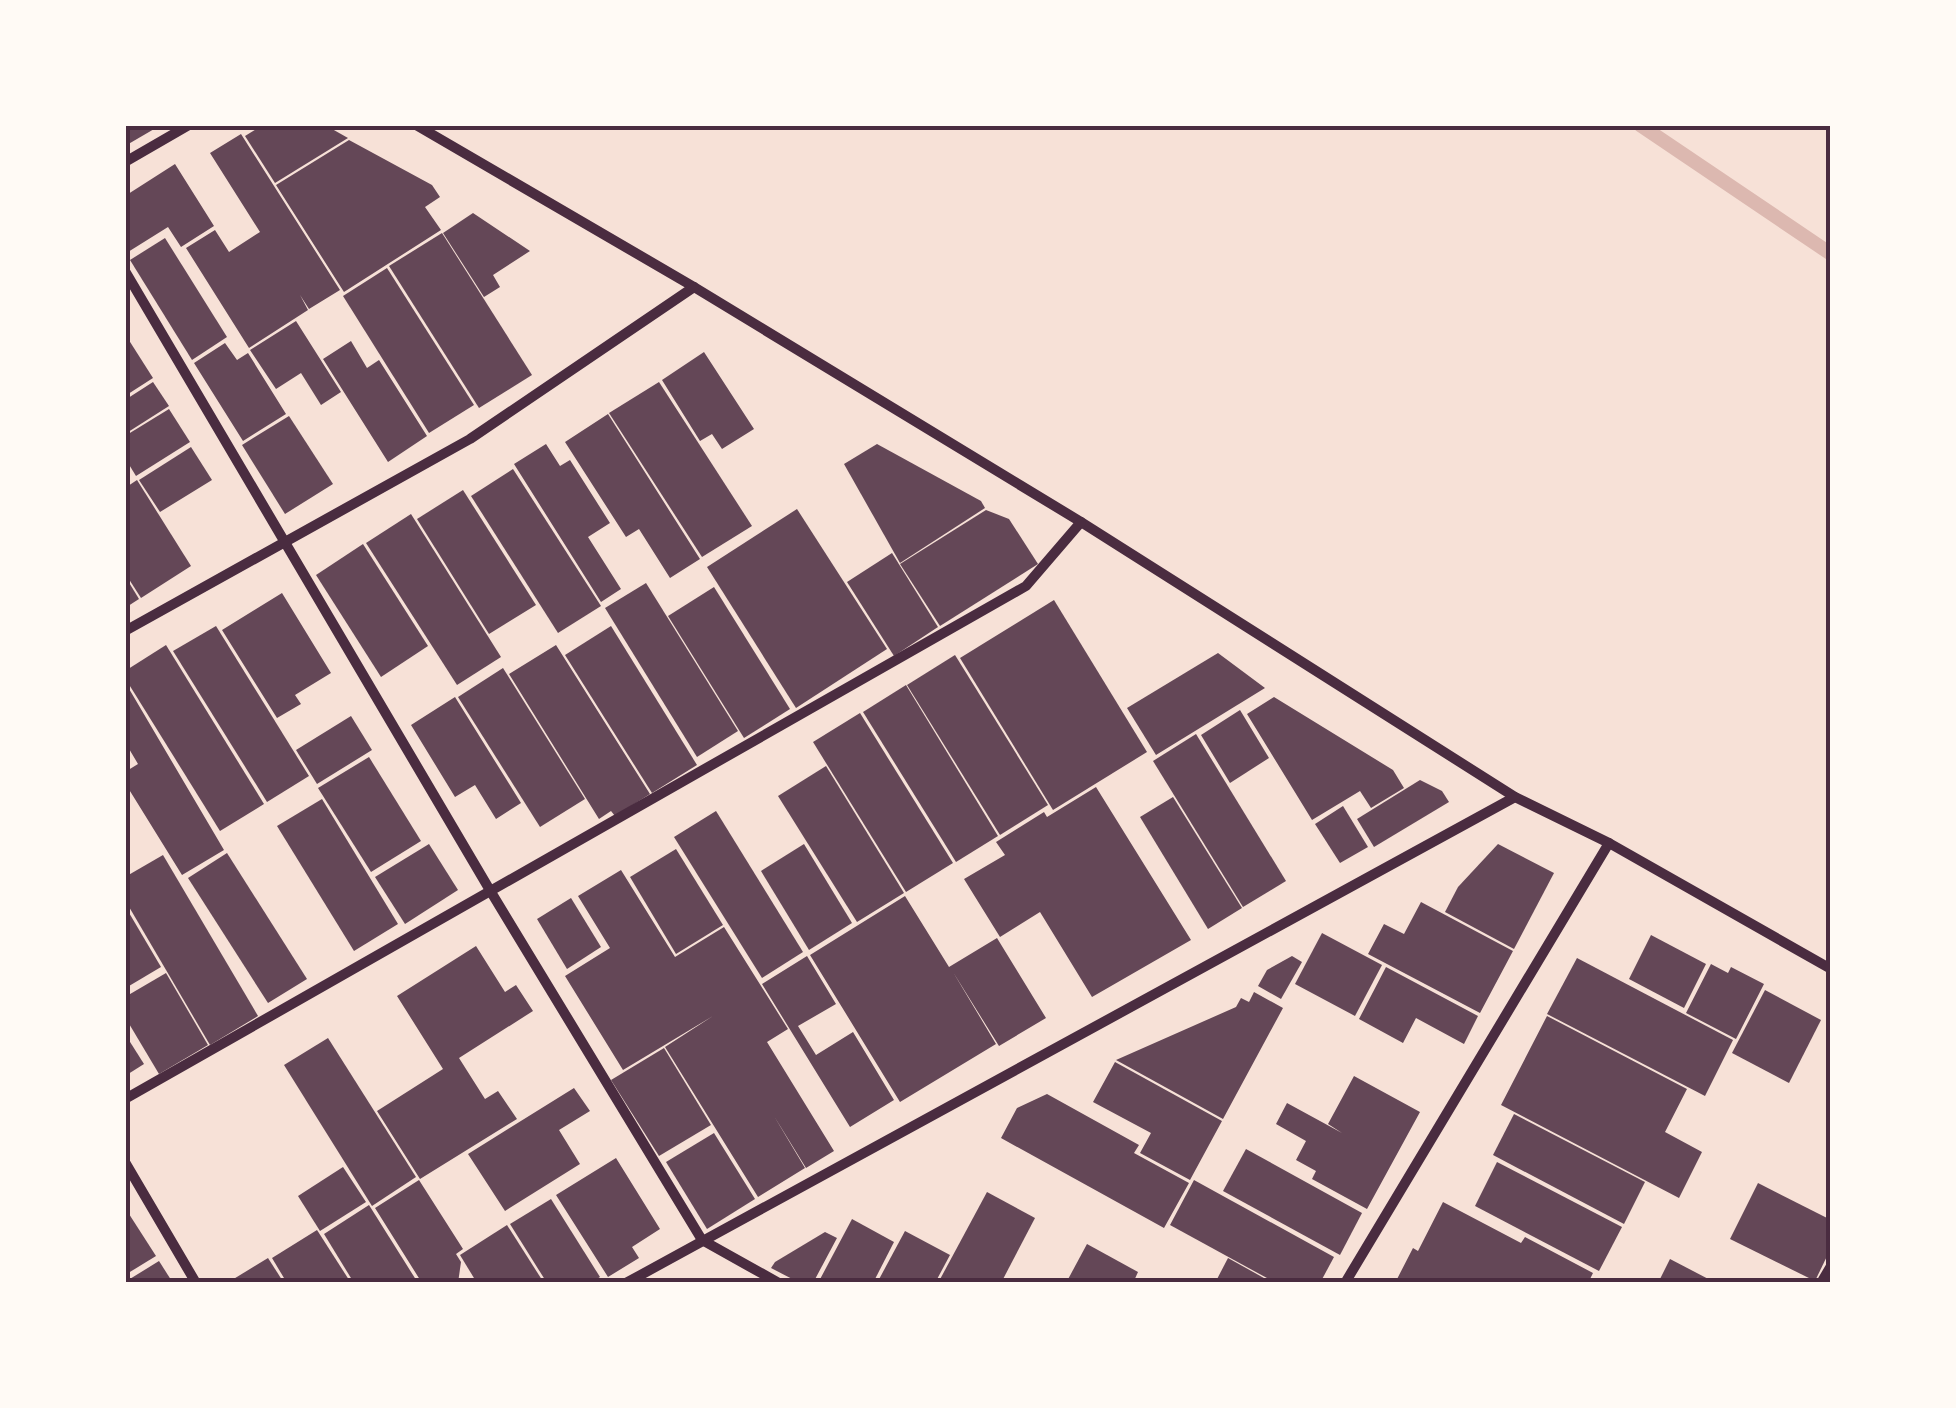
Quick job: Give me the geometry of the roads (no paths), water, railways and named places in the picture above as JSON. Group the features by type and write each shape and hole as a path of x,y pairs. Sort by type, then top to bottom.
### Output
{"street":[{"path":"125,162 189,125"},
{"path":"416,125 1081,522 1514,797 1609,843 1831,969"},
{"path":"125,271 491,892 702,1240 779,1283"},
{"path":"125,631 470,439 694,288"},
{"path":"125,1099 1026,586 1081,522"},
{"path":"626,1283 1514,797"},
{"path":"1345,1283 1609,843"},
{"path":"125,1162 196,1283"},
{"path":"1821,1283 1831,1266"}],"waterway":[{"path":"1640,125 1831,254"}]}
